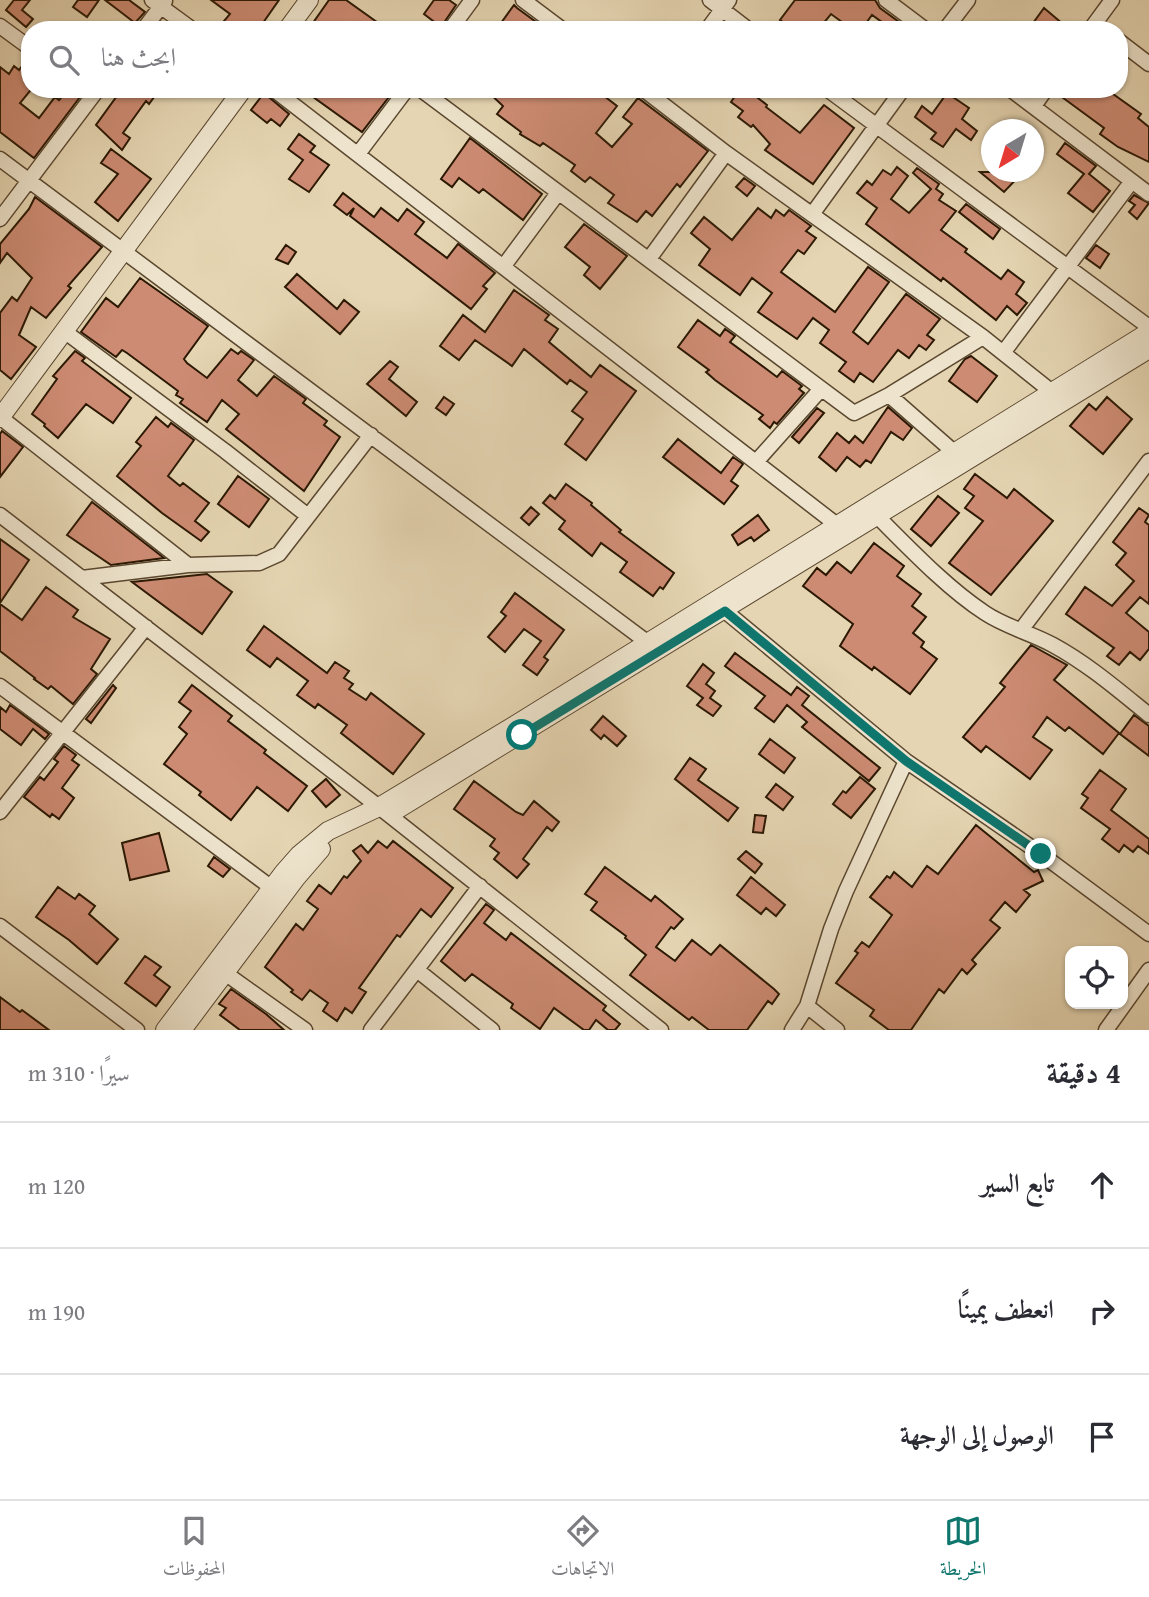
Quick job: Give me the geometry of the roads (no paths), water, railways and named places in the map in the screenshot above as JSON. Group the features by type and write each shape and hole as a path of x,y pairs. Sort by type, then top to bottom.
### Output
{"street":[{"path":"294,21 309,0"},
{"path":"457,21 472,0"},
{"path":"523,0 551,21"},
{"path":"710,0 726,5 741,21"},
{"path":"886,0 914,21"},
{"path":"952,21 968,0"},
{"path":"1100,21 1112,0"},
{"path":"148,21 159,2 182,21"},
{"path":"714,21 726,5"},
{"path":"0,26 21,41"},
{"path":"1128,48 1149,64"},
{"path":"0,219 88,98"},
{"path":"188,565 0,417 236,98"},
{"path":"285,98 841,530"},
{"path":"358,154 400,98"},
{"path":"431,98 854,413 889,395 982,337"},
{"path":"664,98 726,153 813,213 1052,392"},
{"path":"654,647 725,611 955,453 1149,329 839,98"},
{"path":"813,213 897,98"},
{"path":"1023,98 1149,194"},
{"path":"1034,106 1040,98"},
{"path":"649,259 726,153"},
{"path":"0,159 654,647"},
{"path":"1003,353 1132,181"},
{"path":"503,267 558,193"},
{"path":"64,331 308,516"},
{"path":"182,1030 320,850 841,530 877,516 1149,349"},
{"path":"756,462 821,389"},
{"path":"889,395 955,453"},
{"path":"82,578 188,565 259,564 269,561 279,554 371,435"},
{"path":"1021,630 1149,461"},
{"path":"0,515 384,811 661,1030"},
{"path":"877,516 927,565 982,611 1001,623 1054,645 1089,667 1149,715"},
{"path":"725,611 906,761 1041,854 1149,934"},
{"path":"0,812 146,627"},
{"path":"0,686 272,888"},
{"path":"792,1030 807,1006 846,891 906,761"},
{"path":"165,1030 299,855 340,824 384,811"},
{"path":"371,1030 480,886"},
{"path":"0,926 137,1030"},
{"path":"417,970 492,1030"},
{"path":"1107,1030 1149,970"},
{"path":"225,973 304,1030"},
{"path":"807,1006 837,1030"}]}
